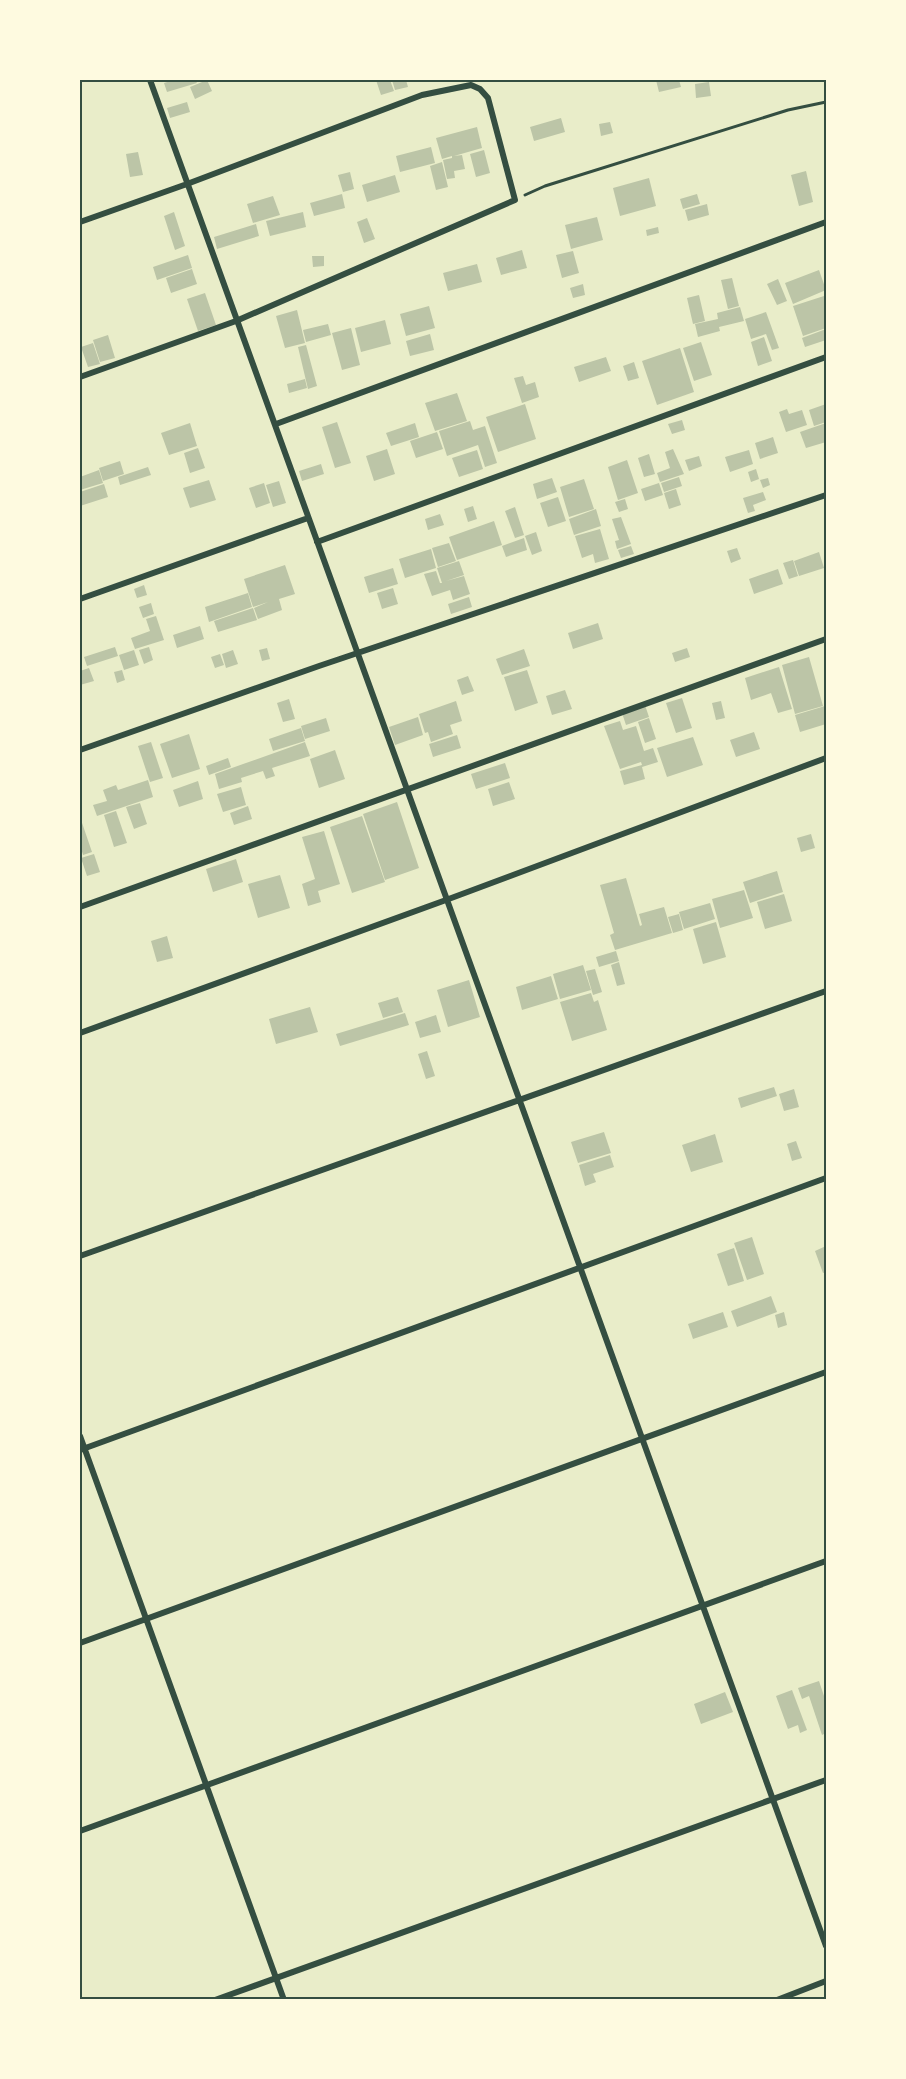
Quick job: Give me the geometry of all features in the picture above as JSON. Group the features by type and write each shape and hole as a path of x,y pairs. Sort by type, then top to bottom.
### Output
{"street":[{"path":"150,80 826,1946"},
{"path":"80,222 422,95 471,85 480,88 488,98 515,200 236,321 80,377"},
{"path":"276,424 826,222"},
{"path":"317,543 826,357"},
{"path":"80,750 357,653 826,495"},
{"path":"80,599 308,518"},
{"path":"80,907 826,639"},
{"path":"80,1033 825,759 826,767"},
{"path":"80,1256 826,991"},
{"path":"82,1449 826,1178"},
{"path":"80,1643 826,1372"},
{"path":"80,1436 82,1449 284,2000"},
{"path":"80,1831 826,1561"},
{"path":"215,2000 826,1780"},
{"path":"777,2000 826,1982"}],"path":[{"path":"515,200 545,186 788,110 826,102"}],"building":[{"path":"174,80 195,80 197,83 167,92 164,83"},
{"path":"207,80 212,91 195,99 190,87"},
{"path":"376,80 390,80 394,91 381,95"},
{"path":"392,80 406,80 408,87 395,90"},
{"path":"656,80 679,80 681,87 659,92"},
{"path":"709,82 711,96 696,98 695,84"},
{"path":"187,102 190,112 170,118 167,108"},
{"path":"561,118 565,132 534,141 530,127"},
{"path":"610,122 613,133 601,136 599,124"},
{"path":"477,127 482,148 454,156 462,155 465,169 454,171 455,178 447,179 443,160 452,158 452,156 442,159 436,138"},
{"path":"431,147 435,163 400,172 396,156"},
{"path":"484,150 490,173 476,177 470,154"},
{"path":"138,152 143,175 130,177 126,154"},
{"path":"442,162 448,187 436,190 430,166"},
{"path":"806,171 813,202 799,206 791,175"},
{"path":"350,172 354,189 343,192 338,175"},
{"path":"395,175 400,192 367,202 362,185"},
{"path":"649,178 656,206 620,216 613,188"},
{"path":"342,194 345,208 314,216 310,203"},
{"path":"697,194 700,204 683,209 680,199"},
{"path":"273,196 280,215 253,223 247,204"},
{"path":"707,204 709,215 688,221 685,210"},
{"path":"174,212 185,246 175,250 164,216"},
{"path":"303,212 306,227 270,236 266,221"},
{"path":"597,217 603,240 571,249 565,225"},
{"path":"367,218 375,239 364,243 357,222"},
{"path":"256,224 259,236 217,249 214,237"},
{"path":"658,227 659,233 647,236 646,230"},
{"path":"522,250 527,268 501,275 496,258"},
{"path":"573,251 579,273 562,278 556,255"},
{"path":"188,255 192,268 157,280 153,267"},
{"path":"312,256 324,256 324,266 313,267"},
{"path":"477,264 482,282 448,291 443,273"},
{"path":"192,269 197,284 171,293 166,278"},
{"path":"819,270 826,290 793,304 785,283"},
{"path":"732,278 739,306 728,309 721,280"},
{"path":"778,279 787,301 777,305 767,284"},
{"path":"583,284 585,295 573,298 570,288"},
{"path":"205,293 216,325 198,331 187,299"},
{"path":"699,295 705,321 693,324 687,298"},
{"path":"824,296 826,328 803,336 793,306"},
{"path":"429,306 435,328 406,336 400,314"},
{"path":"740,307 744,321 719,327 720,331 698,337 695,324 718,319 717,313"},
{"path":"297,310 305,343 285,348 276,316"},
{"path":"766,312 779,348 772,350 766,334 751,339 745,319"},
{"path":"385,320 391,344 361,352 355,328"},
{"path":"328,324 331,335 306,342 303,330"},
{"path":"351,328 360,365 342,370 332,333"},
{"path":"826,329 826,340 805,347 802,338"},
{"path":"430,334 434,350 410,356 406,341"},
{"path":"108,335 115,358 100,362 93,340"},
{"path":"764,337 772,361 758,366 751,342"},
{"path":"701,342 712,375 694,381 683,348"},
{"path":"93,343 100,364 88,367 81,347"},
{"path":"306,345 317,386 308,389 298,347"},
{"path":"680,348 694,392 657,405 642,361"},
{"path":"606,357 611,371 579,382 574,367"},
{"path":"634,362 639,378 628,381 623,366"},
{"path":"523,376 526,385 535,382 539,397 522,403 514,378"},
{"path":"305,379 307,388 289,393 287,384"},
{"path":"457,393 467,421 435,431 425,403"},
{"path":"525,404 536,439 498,452 486,417"},
{"path":"826,404 826,422 814,426 809,410"},
{"path":"787,409 789,414 802,410 807,425 786,432 779,412"},
{"path":"682,420 685,430 672,434 668,424"},
{"path":"470,421 473,430 485,426 497,463 485,467 478,445 447,456 439,431"},
{"path":"337,422 351,463 335,468 322,427"},
{"path":"190,423 197,446 169,455 161,433"},
{"path":"415,423 419,437 391,446 386,433"},
{"path":"826,423 826,442 806,448 800,432"},
{"path":"437,432 443,449 416,458 410,441"},
{"path":"773,437 778,453 760,459 755,443"},
{"path":"198,448 205,468 190,473 184,453"},
{"path":"387,449 395,474 374,481 366,456"},
{"path":"673,449 684,474 660,482 657,473 670,468 665,452"},
{"path":"477,450 483,469 459,477 452,458"},
{"path":"749,450 753,464 730,472 725,457"},
{"path":"649,454 655,474 644,477 638,458"},
{"path":"699,456 702,466 689,471 685,460"},
{"path":"627,460 638,493 618,500 608,467"},
{"path":"120,461 124,474 103,481 99,468"},
{"path":"321,464 324,474 302,481 299,471"},
{"path":"148,467 151,475 120,485 118,477"},
{"path":"756,469 759,479 751,482 748,472"},
{"path":"99,470 103,483 80,490 80,477"},
{"path":"679,477 682,486 664,492 661,483"},
{"path":"552,478 557,492 537,499 533,484"},
{"path":"768,478 770,485 763,488 760,480"},
{"path":"584,479 594,509 569,517 560,487"},
{"path":"209,480 216,500 190,508 183,488"},
{"path":"279,481 286,503 273,507 266,485"},
{"path":"264,483 270,503 256,508 249,488"},
{"path":"659,483 663,495 645,501 641,489"},
{"path":"104,484 108,497 80,506 80,492"},
{"path":"676,489 681,505 669,509 664,493"},
{"path":"763,492 766,500 753,505 755,511 748,513 743,498"},
{"path":"558,497 566,521 548,527 540,503"},
{"path":"625,499 628,509 619,512 615,502"},
{"path":"473,506 477,519 468,522 464,509"},
{"path":"515,507 524,535 515,538 505,511"},
{"path":"596,509 601,526 574,535 569,519"},
{"path":"440,514 444,525 428,530 425,519"},
{"path":"621,517 631,544 617,549 615,541 619,540 612,519"},
{"path":"494,521 502,545 457,560 449,537"},
{"path":"600,529 609,559 595,563 593,554 582,558 575,536"},
{"path":"536,532 542,551 532,555 525,536"},
{"path":"524,538 527,550 506,557 502,546"},
{"path":"449,543 456,561 438,567 432,548"},
{"path":"631,546 634,554 621,558 618,550"},
{"path":"737,548 741,559 731,563 727,551"},
{"path":"431,549 436,568 405,578 399,559"},
{"path":"819,552 824,568 799,576 794,561"},
{"path":"793,560 798,576 789,579 783,563"},
{"path":"459,561 464,575 446,581 464,576 470,594 453,600 450,590 432,596 424,574 436,571 442,583 437,568"},
{"path":"285,565 295,594 279,599 282,610 258,619 254,608 268,602 253,607 244,579"},
{"path":"393,568 398,584 369,593 364,577"},
{"path":"778,569 783,584 754,594 749,579"},
{"path":"144,585 147,595 137,598 134,589"},
{"path":"393,588 398,604 382,609 377,593"},
{"path":"248,593 252,607 209,622 205,607"},
{"path":"469,597 472,607 451,614 448,604"},
{"path":"151,603 154,614 143,618 139,607"},
{"path":"253,608 257,620 218,632 214,621"},
{"path":"156,616 164,640 135,649 131,638 150,631 146,619"},
{"path":"598,623 603,639 573,649 568,633"},
{"path":"200,626 204,639 177,648 173,635"},
{"path":"115,647 118,656 87,666 84,657"},
{"path":"149,647 153,660 144,664 139,650"},
{"path":"267,648 270,659 262,661 259,650"},
{"path":"687,648 690,657 675,662 672,653"},
{"path":"524,649 530,666 502,675 496,659"},
{"path":"134,650 139,665 124,670 119,655"},
{"path":"233,650 238,664 226,668 222,654"},
{"path":"220,654 224,665 215,668 211,657"},
{"path":"809,657 823,706 795,714 782,665"},
{"path":"779,667 792,709 778,713 771,693 751,700 745,678"},
{"path":"89,668 94,681 80,685 80,671"},
{"path":"122,670 125,680 117,683 114,672"},
{"path":"527,670 538,703 515,711 504,677"},
{"path":"468,676 474,691 462,695 457,680"},
{"path":"565,690 572,709 552,715 546,696"},
{"path":"682,698 692,728 676,733 666,703"},
{"path":"289,699 295,719 283,722 277,703"},
{"path":"456,701 462,721 450,725 453,734 431,742 428,732 425,733 419,714"},
{"path":"721,701 725,718 716,720 712,703"},
{"path":"645,705 649,717 626,725 622,713"},
{"path":"825,706 826,724 800,732 795,715"},
{"path":"418,717 423,735 395,745 389,727"},
{"path":"326,718 330,731 305,739 301,726"},
{"path":"649,718 656,739 645,743 638,722"},
{"path":"620,721 623,730 636,726 644,751 653,748 658,762 642,767 645,779 624,785 620,771 642,765 641,762 620,769 604,726"},
{"path":"301,728 305,741 273,751 269,739"},
{"path":"754,732 760,749 736,757 730,740"},
{"path":"189,734 200,769 172,778 160,744"},
{"path":"457,735 461,748 433,757 429,744"},
{"path":"693,737 703,765 667,777 657,748"},
{"path":"151,742 163,778 150,782 138,746"},
{"path":"305,742 310,756 272,768 275,776 266,779 263,771 241,778 242,782 219,789 215,774"},
{"path":"335,750 345,779 319,788 310,759"},
{"path":"228,758 231,767 209,775 206,766"},
{"path":"505,763 510,778 476,789 471,774"},
{"path":"148,780 153,797 97,816 93,805 107,801 103,790 116,785 118,790"},
{"path":"198,781 203,799 179,807 173,790"},
{"path":"509,782 515,799 493,806 488,789"},
{"path":"241,787 246,805 223,812 217,794"},
{"path":"397,802 419,868 385,880 363,814"},
{"path":"140,803 147,824 134,829 126,807"},
{"path":"248,806 252,819 234,825 230,813"},
{"path":"116,811 127,843 114,847 104,815"},
{"path":"362,816 385,882 352,893 330,827"},
{"path":"80,817 92,852 83,855 80,845"},
{"path":"324,831 340,884 318,891 321,902 308,906 302,884 315,879 302,837"},
{"path":"811,834 815,848 801,852 797,838"},
{"path":"94,854 100,872 87,876 81,858"},
{"path":"236,859 243,882 213,892 206,869"},
{"path":"777,871 783,892 750,903 743,882"},
{"path":"280,875 290,908 258,918 248,884"},
{"path":"626,878 640,926 642,925 639,914 664,907 672,933 615,950 610,935 614,933 600,885"},
{"path":"744,890 753,918 720,928 712,899"},
{"path":"784,894 792,921 765,929 757,902"},
{"path":"710,903 715,919 684,929 679,912"},
{"path":"679,914 683,930 673,933 668,917"},
{"path":"716,922 726,957 703,964 693,929"},
{"path":"167,936 173,958 157,962 151,941"},
{"path":"616,951 619,961 599,967 596,957"},
{"path":"619,962 625,984 617,986 611,965"},
{"path":"583,965 591,990 560,999 553,974"},
{"path":"595,969 602,992 593,995 586,971"},
{"path":"551,976 558,999 522,1010 516,987"},
{"path":"469,980 480,1017 448,1027 437,990"},
{"path":"591,993 594,1002 598,1000 607,1030 572,1041 560,1002"},
{"path":"398,997 403,1012 383,1018 378,1003"},
{"path":"310,1007 318,1032 276,1044 269,1019"},
{"path":"405,1013 409,1025 340,1046 336,1034"},
{"path":"436,1015 441,1032 420,1038 415,1022"},
{"path":"427,1051 435,1076 426,1079 418,1054"},
{"path":"774,1087 777,1096 741,1108 738,1098"},
{"path":"794,1089 799,1107 784,1111 779,1094"},
{"path":"604,1132 611,1153 578,1163 571,1142"},
{"path":"715,1134 723,1162 691,1172 682,1145"},
{"path":"796,1141 802,1158 792,1161 787,1144"},
{"path":"610,1155 614,1167 593,1174 596,1182 585,1186 579,1165"},
{"path":"752,1237 764,1274 747,1280 734,1243"},
{"path":"826,1246 826,1272 823,1273 815,1251"},
{"path":"734,1248 744,1281 728,1286 717,1254"},
{"path":"771,1296 777,1312 737,1327 731,1311"},
{"path":"723,1312 728,1327 693,1339 688,1324"},
{"path":"784,1312 787,1325 778,1328 775,1315"},
{"path":"819,1681 826,1702 826,1733 822,1735 809,1696 802,1699 798,1688"},
{"path":"792,1690 807,1730 800,1733 798,1725 788,1729 776,1696"},
{"path":"725,1692 733,1712 701,1724 694,1704"}]}
